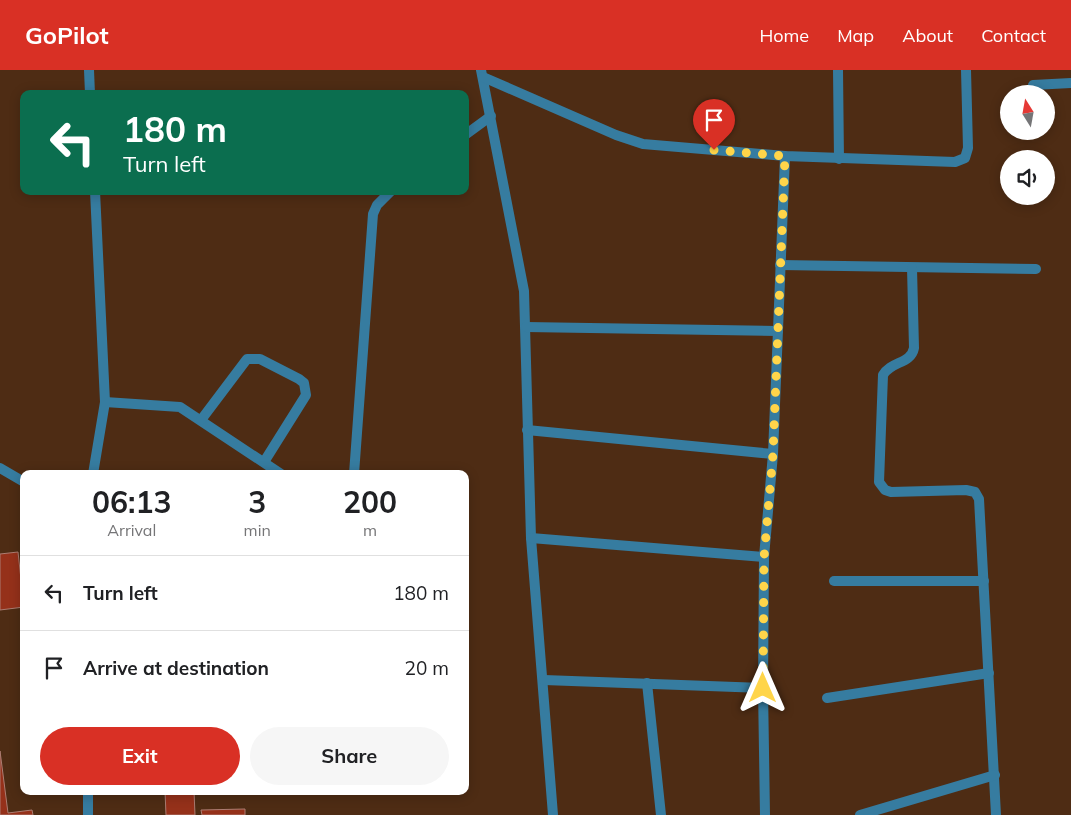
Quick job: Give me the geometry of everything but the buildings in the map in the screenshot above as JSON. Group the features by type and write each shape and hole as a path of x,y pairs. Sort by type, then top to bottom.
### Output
{"street":[{"path":"89,70 90,90"},
{"path":"838,70 839,159"},
{"path":"482,74 628,140 643,144 785,156 955,162 964,158 968,148 966,70"},
{"path":"482,74 524,290 531,538 544,680 553,815"},
{"path":"1033,85 1071,83"},
{"path":"469,132 490,116"},
{"path":"765,815 763,688 764,558 773,454 785,156"},
{"path":"94,470 105,402 95,195"},
{"path":"354,470 373,214 377,205 387,195"},
{"path":"780,265 1036,269"},
{"path":"912,268 914,348 909,358 889,367 883,375 879,482 885,490 891,492 966,490 975,492 980,504 996,815"},
{"path":"526,327 778,331"},
{"path":"201,420 247,359 260,359 299,379 304,383 306,395 264,462"},
{"path":"105,402 180,407 275,470"},
{"path":"527,430 773,454"},
{"path":"0,468 20,480"},
{"path":"531,538 764,558"},
{"path":"834,580 984,581"},
{"path":"827,698 989,673"},
{"path":"544,680 763,688"},
{"path":"647,683 661,815"},
{"path":"860,815 995,775"},
{"path":"88,795 88,815"}],"route":[{"path":"714,150 785,156 773,454 764,558 763,688"}]}
